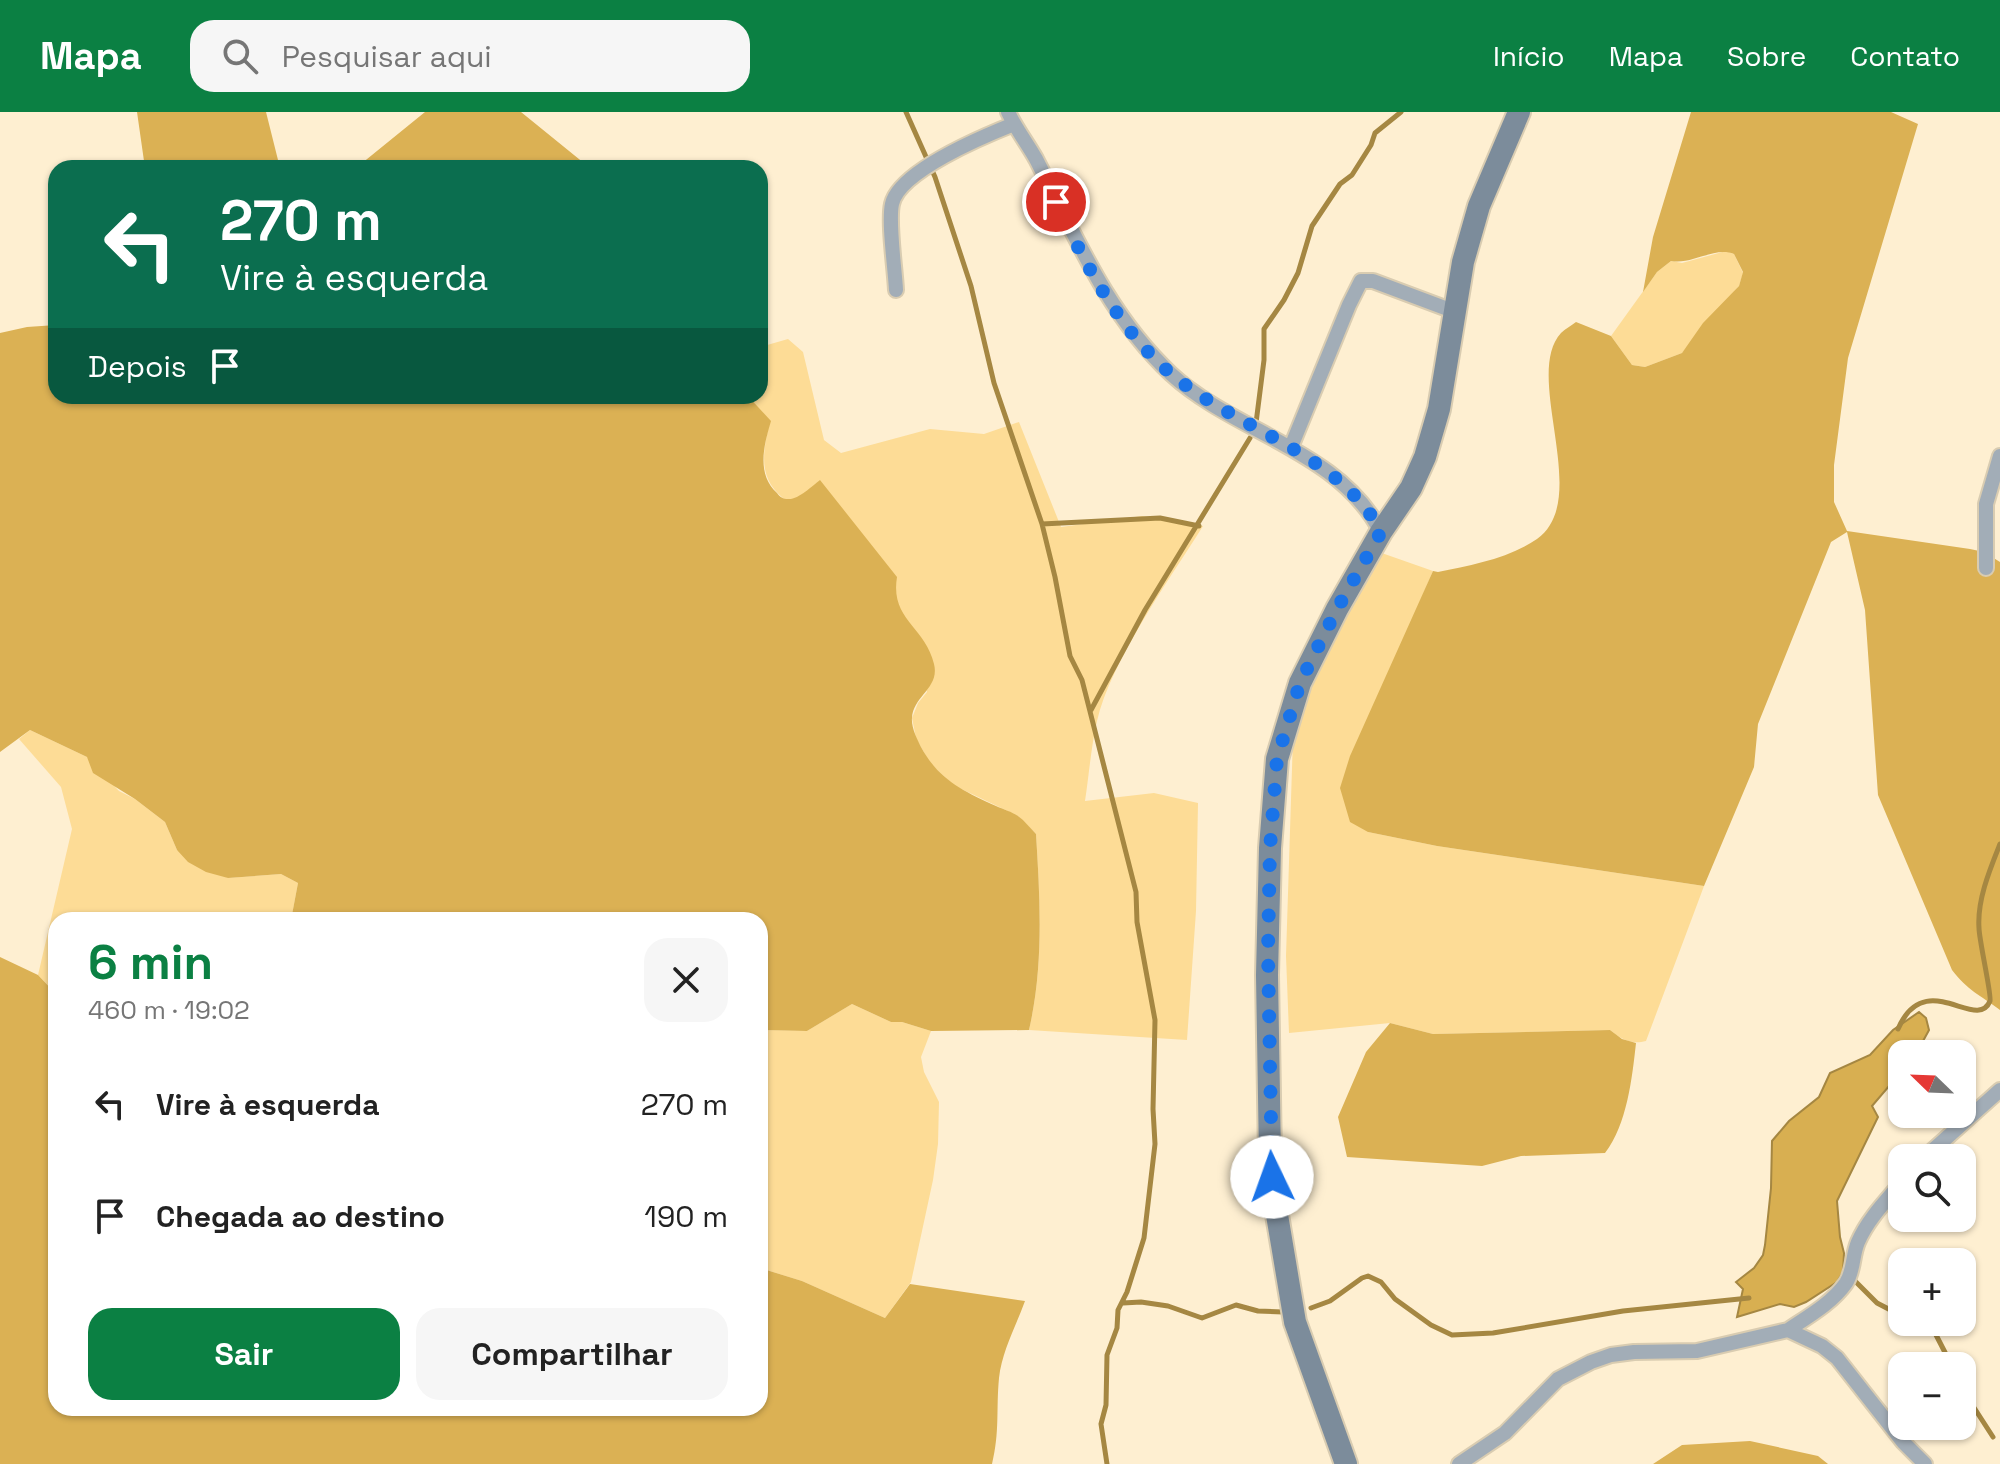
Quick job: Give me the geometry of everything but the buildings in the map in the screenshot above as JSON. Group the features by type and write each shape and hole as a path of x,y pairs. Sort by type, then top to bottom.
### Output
{"street":[{"path":"1346,1464 1295,1322 1270,1157 1267,975 1270,848 1277,759 1300,683 1337,609 1381,532 1411,488 1425,457 1439,409 1463,262 1479,206 1519,112"},
{"path":"896,290 893,198 908,180 930,165 1011,118 1097,281 1142,344 1172,375 1202,398 1291,447 1350,489 1371,511 1381,532"},
{"path":"1291,447 1361,281 1373,281 1453,311"},
{"path":"1986,568 1986,504 2000,456"},
{"path":"1940,1144 2000,1090"},
{"path":"1459,1464 1505,1433 1558,1379 1591,1362 1634,1352 1697,1351 1788,1330 1815,1312 1844,1286 1851,1274 1852,1262 1865,1229 1888,1200"},
{"path":"1788,1330 1822,1346 1837,1358 1903,1442 1925,1464"}],"shaded area":[{"path":"137,112 266,112 278,160 144,160"},
{"path":"425,112 521,112 580,160 366,160"},
{"path":"1691,112 1891,112 1918,124 1848,358 1834,465 1834,502 1847,531 1970,549 1984,552 2000,562 2000,1010 1952,970 1878,795 1865,610 1847,532 1831,542 1758,724 1754,767 1704,886 1437,846 1368,832 1350,822 1340,788 1350,756 1433,571 1476,564 1514,552 1537,539 1553,520 1559,496 1559,468 1549,378 1551,353 1561,333 1576,322 1611,336 1632,365 1645,367 1682,353 1703,323 1739,286 1743,272 1734,254 1719,252 1679,262 1671,261 1657,272 1643,292 1653,237"},
{"path":"1726,251 1734,254 1743,273 1739,286 1682,353 1645,367 1632,365 1611,336 1657,272 1671,261 1682,263"},
{"path":"48,326 48,404 755,404 771,421 764,459 770,485 782,498 792,499 820,480 897,577 896,592 903,613 930,651 934,664 933,679 913,710 912,718 916,737 928,758 953,783 1016,815 1036,834 1039,957 1029,1030 931,1031 902,1022 891,1022 852,1004 807,1031 768,1030 768,912 293,912 298,883 281,874 228,878 206,872 188,862 177,850 165,822 93,773 87,757 30,730 0,752 0,333"},
{"path":"788,339 803,352 824,440 841,453 930,429 984,434 1019,422 1061,527 1142,516 1203,526 1142,621 1104,698 1097,721 1085,801 1154,793 1198,803 1196,911 1187,1040 1029,1030 1039,957 1036,834 1018,816 953,785 930,763 916,738 912,718 927,692 894,592 792,499 784,499 769,482 764,454 770,421 755,404 768,404 768,345"},
{"path":"1376,551 1433,571 1412,620 1368,832 1437,846 1704,886 1646,1041 1626,1040 1610,1030 1433,1034 1390,1023 1289,1033 1286,956 1293,737 1315,678"},
{"path":"30,730 87,757 119,791 165,822 177,850 228,878 281,874 298,883 293,912 53,912 72,829 61,787 19,739"},
{"path":"48,932 48,986 38,975"},
{"path":"0,957 38,975 48,986 48,1416 768,1416 768,1270 802,1281 885,1318 910,1284 1025,1301 1001,1368 992,1464 0,1464"},
{"path":"852,1004 891,1022 902,1022 931,1031 921,1057 924,1072 939,1102 933,1180 911,1282 885,1318 802,1281 768,1270 768,1030 807,1031"},
{"path":"1919,1012 1926,1018 1929,1030 1924,1040 1888,1040 1888,1087 1872,1106 1878,1117 1837,1201 1844,1253 1843,1272 1837,1282 1806,1302 1794,1307 1780,1304 1737,1317 1743,1289 1736,1282 1754,1268 1763,1255 1765,1245 1772,1141 1789,1121 1819,1097 1830,1073 1870,1055 1893,1030"},
{"path":"1390,1023 1433,1034 1610,1030 1622,1039 1636,1043 1633,1071 1619,1129 1605,1153 1521,1156 1482,1166 1347,1157 1338,1117 1366,1052"},
{"path":"1750,1441 1818,1456 1828,1464 1653,1464 1682,1445"}],"waterway":[{"path":"906,112 935,177 971,286 994,383 1042,524 1070,656 1082,680 1136,892 1137,922 1155,1020 1155,1144 1144,1238 1118,1310 1117,1328 1107,1355 1106,1405 1101,1424 1107,1464"},
{"path":"1256,423 1264,360 1264,329 1298,273 1312,226 1340,184 1352,175 1375,133 1401,112"},
{"path":"1091,710 1145,610 1250,438"},
{"path":"1042,524 1160,518 1199,526"},
{"path":"1898,1029 1909,1011 1922,1003 1936,1001 1974,1010 1983,1009 1990,1001 1979,917 1985,885 2000,844"},
{"path":"1311,1308 1330,1301 1368,1276 1381,1282 1395,1299 1431,1325 1452,1335 1493,1333 1623,1311 1749,1298"},
{"path":"1855,1281 1877,1303 1888,1309"},
{"path":"1123,1303 1168,1306 1202,1318 1236,1305 1258,1311 1283,1312"},
{"path":"1937,1336 1945,1352"},
{"path":"1976,1411 1993,1437"}],"route":[{"path":"1056,202 1097,281 1119,314 1172,375 1202,398 1291,447 1350,489 1371,511 1381,532 1300,683 1277,759 1270,848 1267,975 1272,1177"}]}
